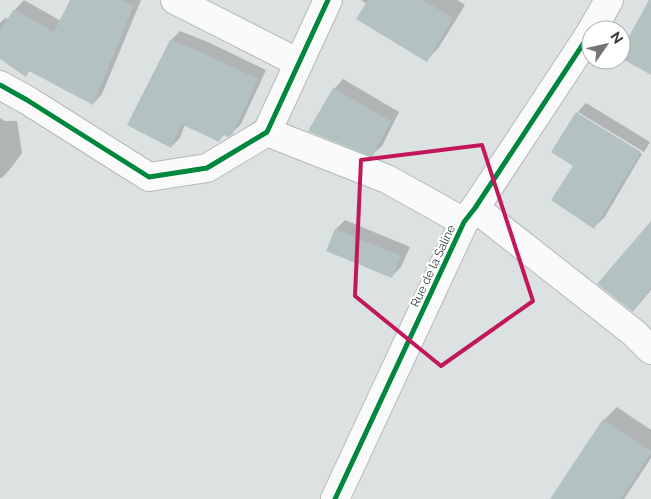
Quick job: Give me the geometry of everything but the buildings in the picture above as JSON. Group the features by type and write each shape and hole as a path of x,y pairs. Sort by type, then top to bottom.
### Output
{"street":[{"path":"175,0 299,63"},
{"path":"0,85 28,100 150,177 207,168 267,132 328,0"},
{"name":"Rue de la Saline","path":"597,20 609,0"},
{"name":"Rue de la Saline","path":"336,499 470,215 581,46"},
{"path":"267,132 387,179 470,215 627,327 651,350"}],"highlighted area":[{"path":"482,145 533,301 441,366 355,296 361,160"}],"cycle path":[{"path":"0,85 149,177 207,168 267,132 328,0"},
{"path":"335,499 464,222 581,47"}]}
